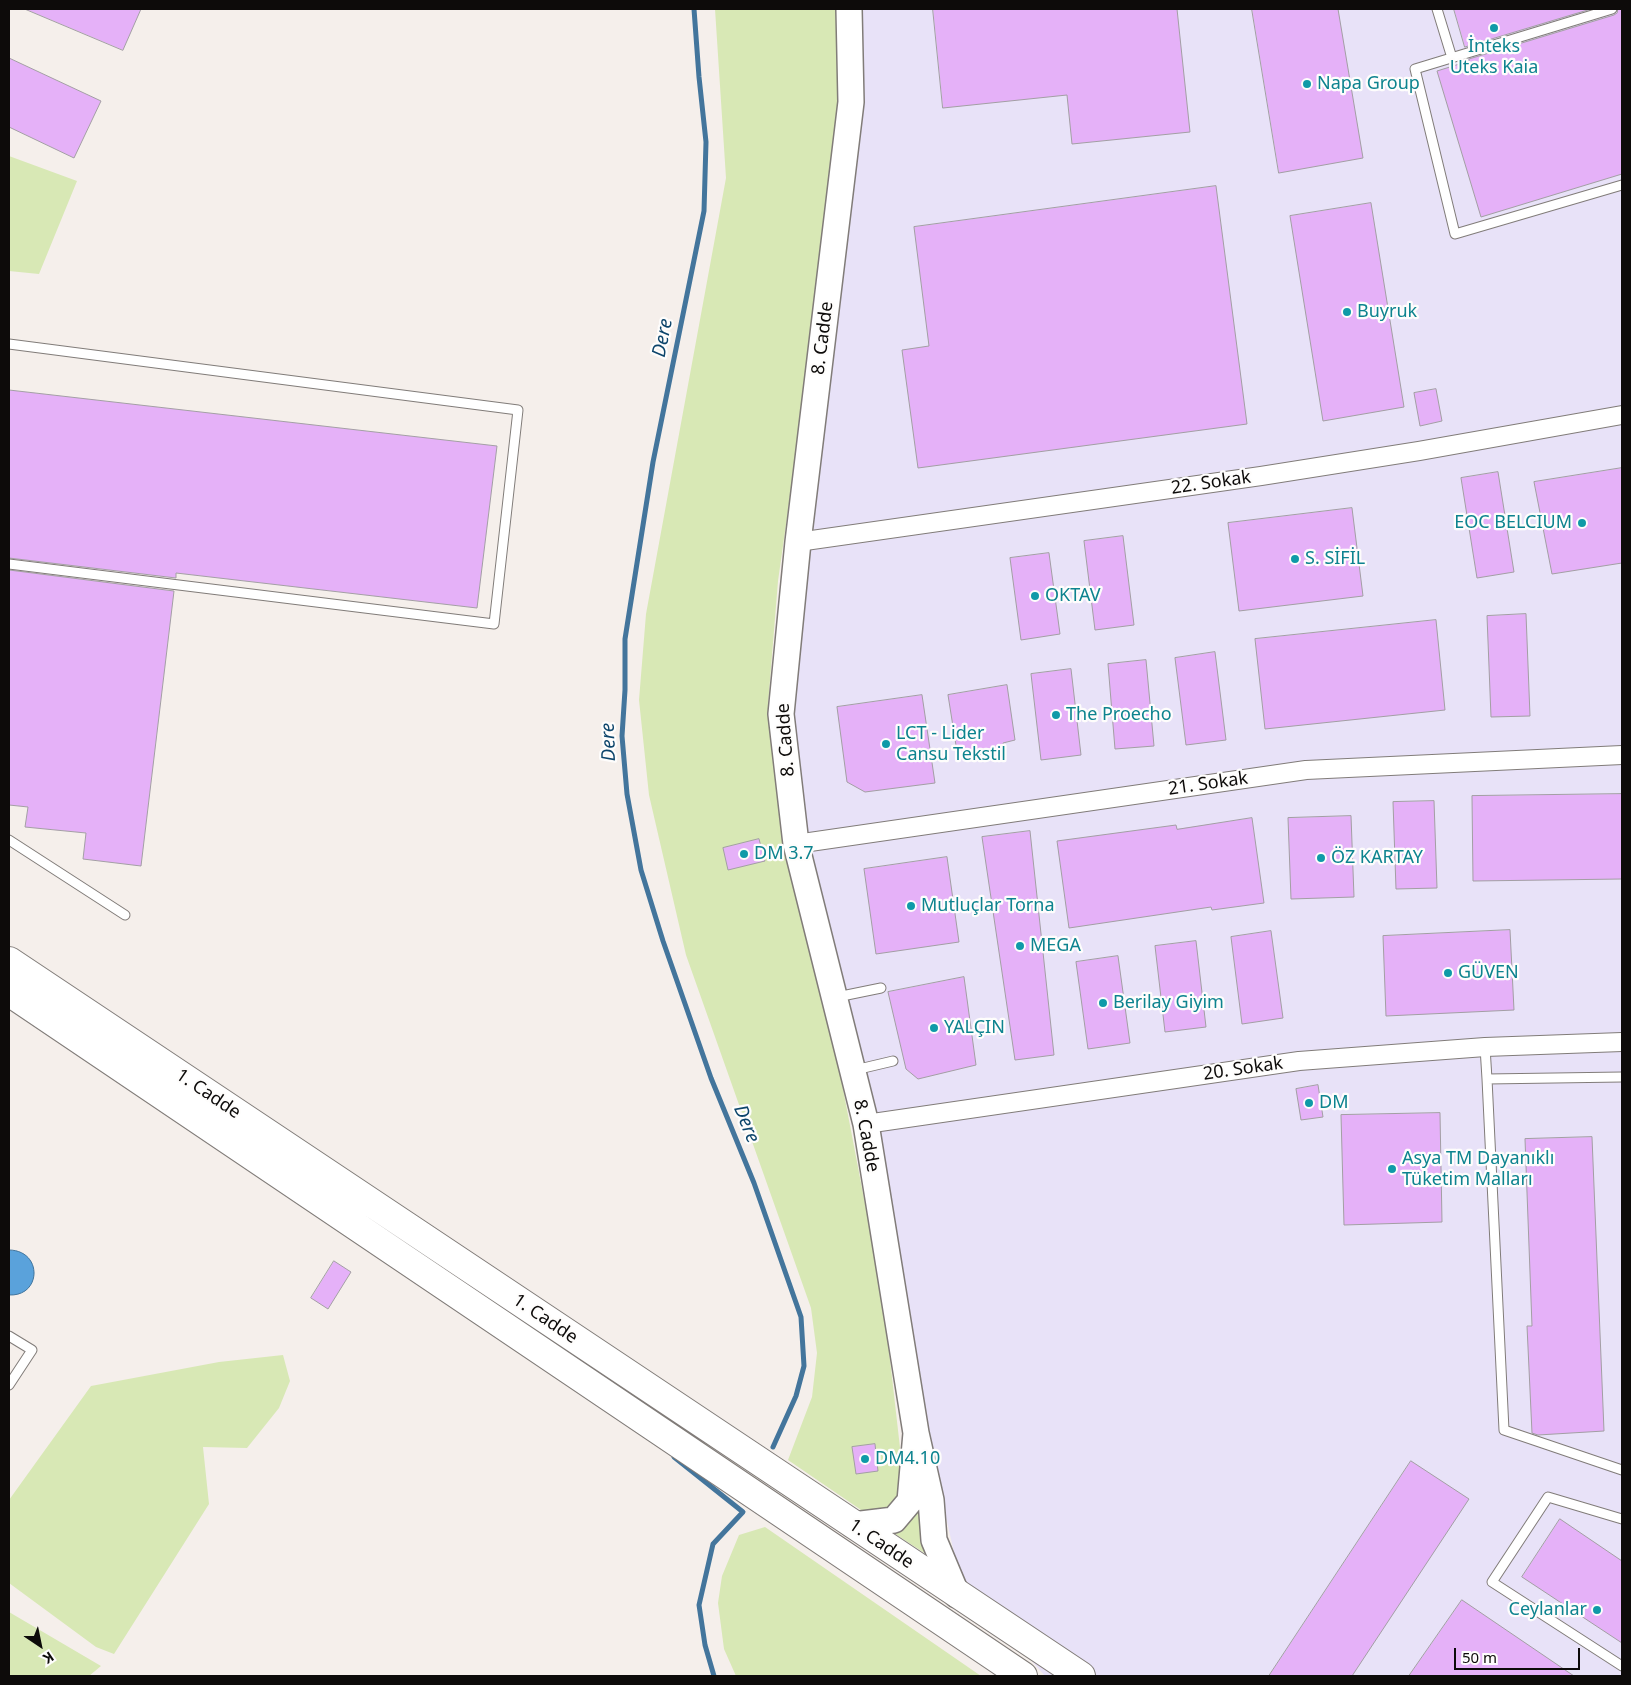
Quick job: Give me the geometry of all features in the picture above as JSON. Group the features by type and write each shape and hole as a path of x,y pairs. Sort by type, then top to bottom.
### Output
{"main road":[{"name":"1. Cadde","path":"9,961 1081,1676"},
{"name":"1. Cadde","path":"9,992 1023,1676"}],"street":[{"name":"8. Cadde","path":"849,9 851,102 798,542 782,714 796,844 866,1124 916,1433 931,1500 934,1540 957,1595"},
{"name":"22. Sokak","path":"798,542 1261,476 1622,415"},
{"name":"21. Sokak","path":"796,844 1306,770 1622,755"},
{"name":"20. Sokak","path":"866,1124 1299,1061 1485,1047 1622,1042"},
{"name":"8. Cadde","path":"853,1525 894,1520 910,1501 916,1433"}],"lane":[{"path":"1437,9 1452,58"},
{"path":"1612,9 1415,70 1455,234 1622,185"},
{"path":"9,344 518,410 494,624 9,564"},
{"path":"9,840 125,914"},
{"path":"834,998 881,988"},
{"path":"1485,1047 1504,1430 1622,1470"},
{"path":"852,1071 893,1061"},
{"path":"1486,1079 1622,1078"},
{"path":"9,1336 32,1350 9,1385"},
{"path":"1622,1519 1548,1497 1492,1582 1622,1666"}],"shaded area":[{"path":"847,9 1622,9 1622,1676 1045,1676 960,1579 856,1120 770,688 853,100"}],"green space":[{"path":"715,9 841,9 846,100 778,581 768,705 771,741 818,958 883,1298 904,1483 894,1507 867,1514 788,1460 812,1397 817,1353 811,1308 686,955 649,795 639,700 646,614 726,178"},
{"path":"9,156 77,181 39,274 9,271"},
{"path":"283,1355 290,1381 279,1408 247,1448 203,1447 209,1504 114,1654 96,1647 9,1583 9,1500 91,1386 219,1362"},
{"path":"921,1501 926,1554 889,1530"},
{"path":"765,1527 981,1676 736,1676 724,1649 718,1603 722,1576 739,1535"},
{"path":"9,1612 101,1666 89,1676 9,1676"}],"water":[{"path":"9,1250 20,1252 28,1257 33,1265 32,1282 28,1289 20,1294 9,1295"}],"building":[{"path":"25,9 141,9 123,50"},
{"path":"933,9 1177,9 1190,132 1072,144 1067,95 943,108"},
{"name":"Napa Group","path":"1252,9 1338,9 1363,158 1279,173"},
{"name":"İnteks Uteks Kaia","path":"1454,9 1591,9 1465,47"},
{"path":"1618,9 1622,9 1622,174 1481,217 1437,71 1469,61 1469,59 1614,15"},
{"path":"9,58 101,101 74,158 9,127"},
{"path":"1216,186 1247,424 918,468 902,350 929,346 914,227"},
{"name":"Buyruk","path":"1371,203 1404,407 1323,421 1290,216"},
{"path":"1436,389 1442,421 1420,426 1414,393"},
{"path":"9,390 497,446 477,608 176,573 176,578 9,558"},
{"name":"EOC BELCIUM","path":"1622,468 1622,563 1552,574 1534,482"},
{"path":"1498,472 1514,572 1477,578 1461,478"},
{"name":"S. SİFİL","path":"1352,508 1363,596 1239,611 1228,523"},
{"path":"1123,536 1134,625 1095,630 1084,541"},
{"name":"OKTAV","path":"1049,553 1060,634 1021,640 1010,558"},
{"path":"9,570 174,591 141,866 83,859 86,833 25,827 28,807 9,805"},
{"path":"1526,614 1530,716 1491,717 1487,616"},
{"path":"1436,620 1445,710 1265,729 1255,639"},
{"path":"1215,652 1226,740 1186,745 1175,658"},
{"path":"1146,660 1154,746 1115,749 1108,664"},
{"name":"The Proecho","path":"1071,669 1081,755 1041,760 1031,674"},
{"path":"1007,685 1015,740 1003,743 1004,751 958,758 948,695"},
{"name":"LCT - Lider Cansu Tekstil","path":"922,695 935,783 865,792 847,782 837,707"},
{"path":"1622,794 1622,879 1473,881 1472,796"},
{"path":"1434,801 1437,888 1396,889 1393,802"},
{"name":"ÖZ KARTAY","path":"1351,816 1354,897 1291,899 1288,818"},
{"path":"1252,818 1264,903 1212,910 1211,907 1069,928 1057,841 1176,825 1177,829"},
{"name":"MEGA","path":"1030,831 1054,1055 1015,1060 982,837"},
{"name":"DM 3.7","path":"759,839 765,861 728,870 723,848"},
{"name":"Mutluçlar Torna","path":"947,857 959,942 876,954 864,869"},
{"name":"GÜVEN","path":"1510,930 1514,1010 1386,1016 1383,936"},
{"path":"1271,931 1283,1018 1242,1024 1231,937"},
{"path":"1196,941 1206,1027 1165,1032 1155,946"},
{"name":"Berilay Giyim","path":"1118,956 1130,1043 1088,1049 1076,962"},
{"name":"YALÇIN","path":"964,977 976,1065 918,1079 906,1069 888,992"},
{"name":"DM","path":"1318,1085 1323,1117 1301,1120 1296,1089"},
{"name":"Asya TM Dayanıklı Tüketim Malları","path":"1440,1113 1442,1222 1344,1225 1341,1115"},
{"path":"1592,1137 1604,1431 1538,1435 1532,1433 1527,1326 1532,1326 1525,1139"},
{"path":"334,1261 351,1272 328,1309 311,1298"},
{"name":"DM4.10","path":"875,1444 878,1471 856,1474 852,1447"},
{"path":"1411,1461 1469,1499 1352,1676 1269,1676"},
{"name":"Ceylanlar","path":"1560,1519 1622,1561 1622,1643 1522,1577"},
{"path":"1462,1600 1574,1676 1409,1676"}],"waterway":[{"name":"Dere","path":"694,9 706,142 704,211 653,462 625,639 625,690 622,736 627,794 641,870 663,941 711,1078 754,1183 801,1317 804,1366 796,1396 773,1447"},
{"path":"674,1457 743,1512 713,1544 699,1605 705,1645 714,1676"}],"place":[{"name":"İnteks Uteks Kaia","path":"1494,28"},
{"name":"Napa Group","path":"1307,84"},
{"name":"Buyruk","path":"1347,312"},
{"name":"EOC BELCIUM","path":"1582,523"},
{"name":"S. SİFİL","path":"1295,559"},
{"name":"OKTAV","path":"1035,596"},
{"name":"The Proecho","path":"1056,715"},
{"name":"LCT - Lider Cansu Tekstil","path":"886,744"},
{"name":"DM 3.7","path":"744,854"},
{"name":"ÖZ KARTAY","path":"1321,858"},
{"name":"Mutluçlar Torna","path":"911,906"},
{"name":"MEGA","path":"1020,946"},
{"name":"GÜVEN","path":"1448,973"},
{"name":"Berilay Giyim","path":"1103,1003"},
{"name":"YALÇIN","path":"934,1028"},
{"name":"DM","path":"1309,1103"},
{"name":"Asya TM Dayanıklı Tüketim Malları","path":"1392,1169"},
{"name":"DM4.10","path":"865,1459"},
{"name":"Ceylanlar","path":"1597,1610"}]}
